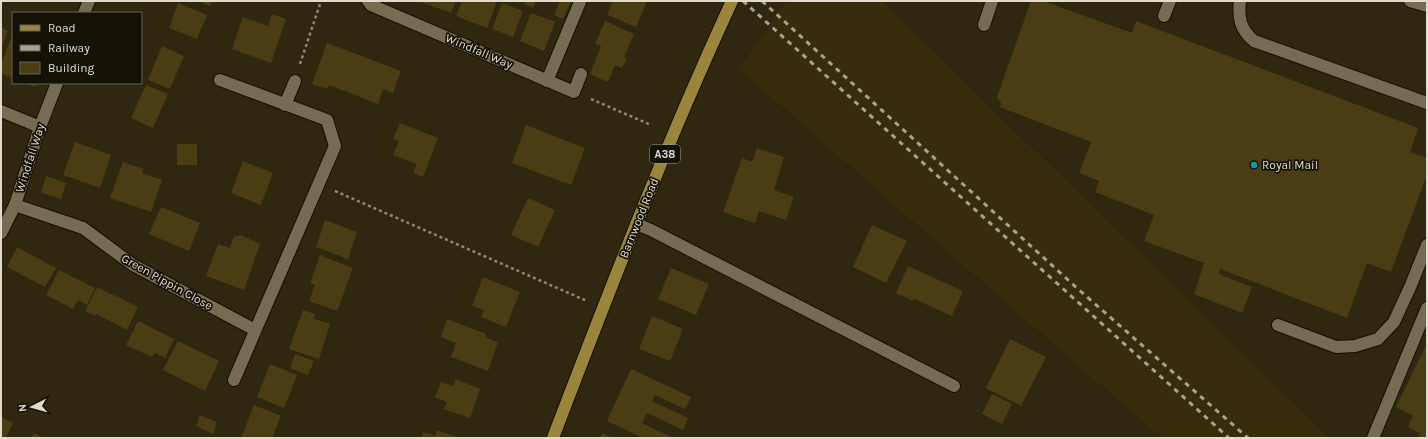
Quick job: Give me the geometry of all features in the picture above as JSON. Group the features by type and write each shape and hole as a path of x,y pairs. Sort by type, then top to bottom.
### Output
{"main road":[{"name":"Barnwood Road","path":"553,438 636,224 732,1"}],"street":[{"path":"84,12 89,1"},
{"name":"Windfall Way","path":"368,1 371,5 574,92"},
{"path":"984,26 992,1"},
{"path":"1164,16 1170,1"},
{"path":"1240,1 1241,24 1246,34 1254,41 1427,103"},
{"path":"1410,1 1427,6"},
{"path":"547,81 580,2"},
{"path":"574,92 581,74"},
{"path":"220,80 327,120 335,146 234,380"},
{"path":"286,104 294,81"},
{"name":"Windfall Way","path":"1,233 14,205 40,127 57,84"},
{"path":"1,110 40,127"},
{"name":"Green Pippin Close","path":"14,205 83,228 133,265 255,330"},
{"path":"636,224 954,386"},
{"path":"1278,324 1336,347 1355,346 1378,339 1394,322 1411,286 1427,245"},
{"path":"1373,438 1427,308"}],"path":[{"path":"294,81 322,1"},
{"path":"574,92 651,125"},
{"path":"318,184 580,298 602,309"}],"shaded area":[{"path":"787,1 882,1 1329,438 1163,438 739,69"}],"building":[{"path":"198,1 212,1 210,6"},
{"path":"421,1 456,1 451,13"},
{"path":"462,1 497,1 487,28 456,16"},
{"path":"525,1 536,1 533,8 524,4"},
{"path":"560,1 571,1 563,19 554,15"},
{"path":"613,1 647,1 636,27 607,15"},
{"name":"Royal Mail","path":"1031,1 1043,1 1132,33 1136,21 1418,128 1410,152 1427,158 1427,175 1391,272 1367,263 1347,318 1220,269 1219,274 1252,287 1242,313 1194,294 1204,263 1144,241 1154,215 1095,192 1099,181 1079,173 1091,142 1000,107 1001,103 997,97"},
{"path":"178,3 207,15 197,39 169,28"},
{"path":"502,3 523,11 513,37 492,29"},
{"path":"531,13 555,22 544,51 520,41"},
{"path":"272,14 286,19 271,63 232,49 243,17 268,26"},
{"path":"605,21 634,34 624,57 627,58 622,68 615,65 608,82 590,74 601,46 595,44"},
{"path":"1,27 8,31 1,49"},
{"path":"11,38 12,78 1,73 1,64"},
{"path":"327,43 401,71 393,93 383,89 378,104 329,85 327,89 312,84"},
{"path":"162,46 184,56 170,89 148,80"},
{"path":"28,84 36,84 35,87"},
{"path":"146,85 168,94 153,128 131,118"},
{"path":"400,123 438,138 423,177 413,173 417,164 393,155 399,141 393,139"},
{"path":"526,125 585,148 571,185 512,163"},
{"path":"75,142 111,155 100,188 63,175"},
{"path":"177,144 197,144 197,165 177,165"},
{"path":"757,148 784,157 774,190 794,197 786,220 759,211 755,223 723,212 742,158 752,162"},
{"path":"243,161 273,173 261,205 231,193"},
{"path":"123,162 144,169 142,173 162,180 151,212 110,198"},
{"path":"46,176 66,183 61,199 41,193"},
{"path":"528,198 555,210 538,247 511,235"},
{"path":"161,207 200,223 189,251 149,234"},
{"path":"325,220 357,232 348,259 316,247"},
{"path":"872,225 907,241 886,283 853,267"},
{"path":"241,235 260,244 244,290 206,276 218,244 230,248 234,237"},
{"path":"17,247 56,268 45,287 7,267"},
{"path":"320,255 353,268 337,311 309,301 315,285 310,283"},
{"path":"908,266 963,291 952,316 914,299 913,301 896,293"},
{"path":"671,268 709,284 696,315 658,299"},
{"path":"59,270 95,288 87,305 78,300 73,309 46,295"},
{"path":"483,277 520,292 506,327 481,317 484,310 472,306"},
{"path":"97,287 138,307 127,330 96,314 95,316 85,311"},
{"path":"303,310 315,314 314,319 330,324 319,359 289,349"},
{"path":"652,316 683,329 670,361 639,349"},
{"path":"447,319 486,334 485,337 498,342 488,371 451,357 456,343 441,337"},
{"path":"138,321 174,339 165,358 155,353 152,357 126,345"},
{"path":"1010,339 1046,357 1021,406 986,388"},
{"path":"178,341 219,361 205,391 163,370"},
{"path":"1427,343 1427,438 1418,438 1420,433 1408,427 1413,416 1396,407"},
{"path":"295,354 314,361 308,375 290,368"},
{"path":"270,364 297,375 284,408 257,397"},
{"path":"631,369 691,397 685,409 655,395 652,401 688,418 683,430 647,413 642,423 673,438 643,438 607,421"},
{"path":"456,379 480,389 470,418 444,409 447,402 435,397 441,382 453,386"},
{"path":"992,394 1012,404 1002,424 982,414"},
{"path":"254,405 281,416 272,438 241,438"},
{"path":"200,415 217,422 213,434 196,426"},
{"path":"1,417 13,423 6,438 1,438"},
{"path":"437,430 459,438 421,438 423,432 435,436"},
{"path":"34,433 44,438 31,438"},
{"path":"602,433 613,438 600,438"}],"railway":[{"path":"743,1 1229,438"},
{"path":"762,1 1078,289 1248,438"}],"place":[{"name":"Royal Mail","path":"1254,165"}]}
